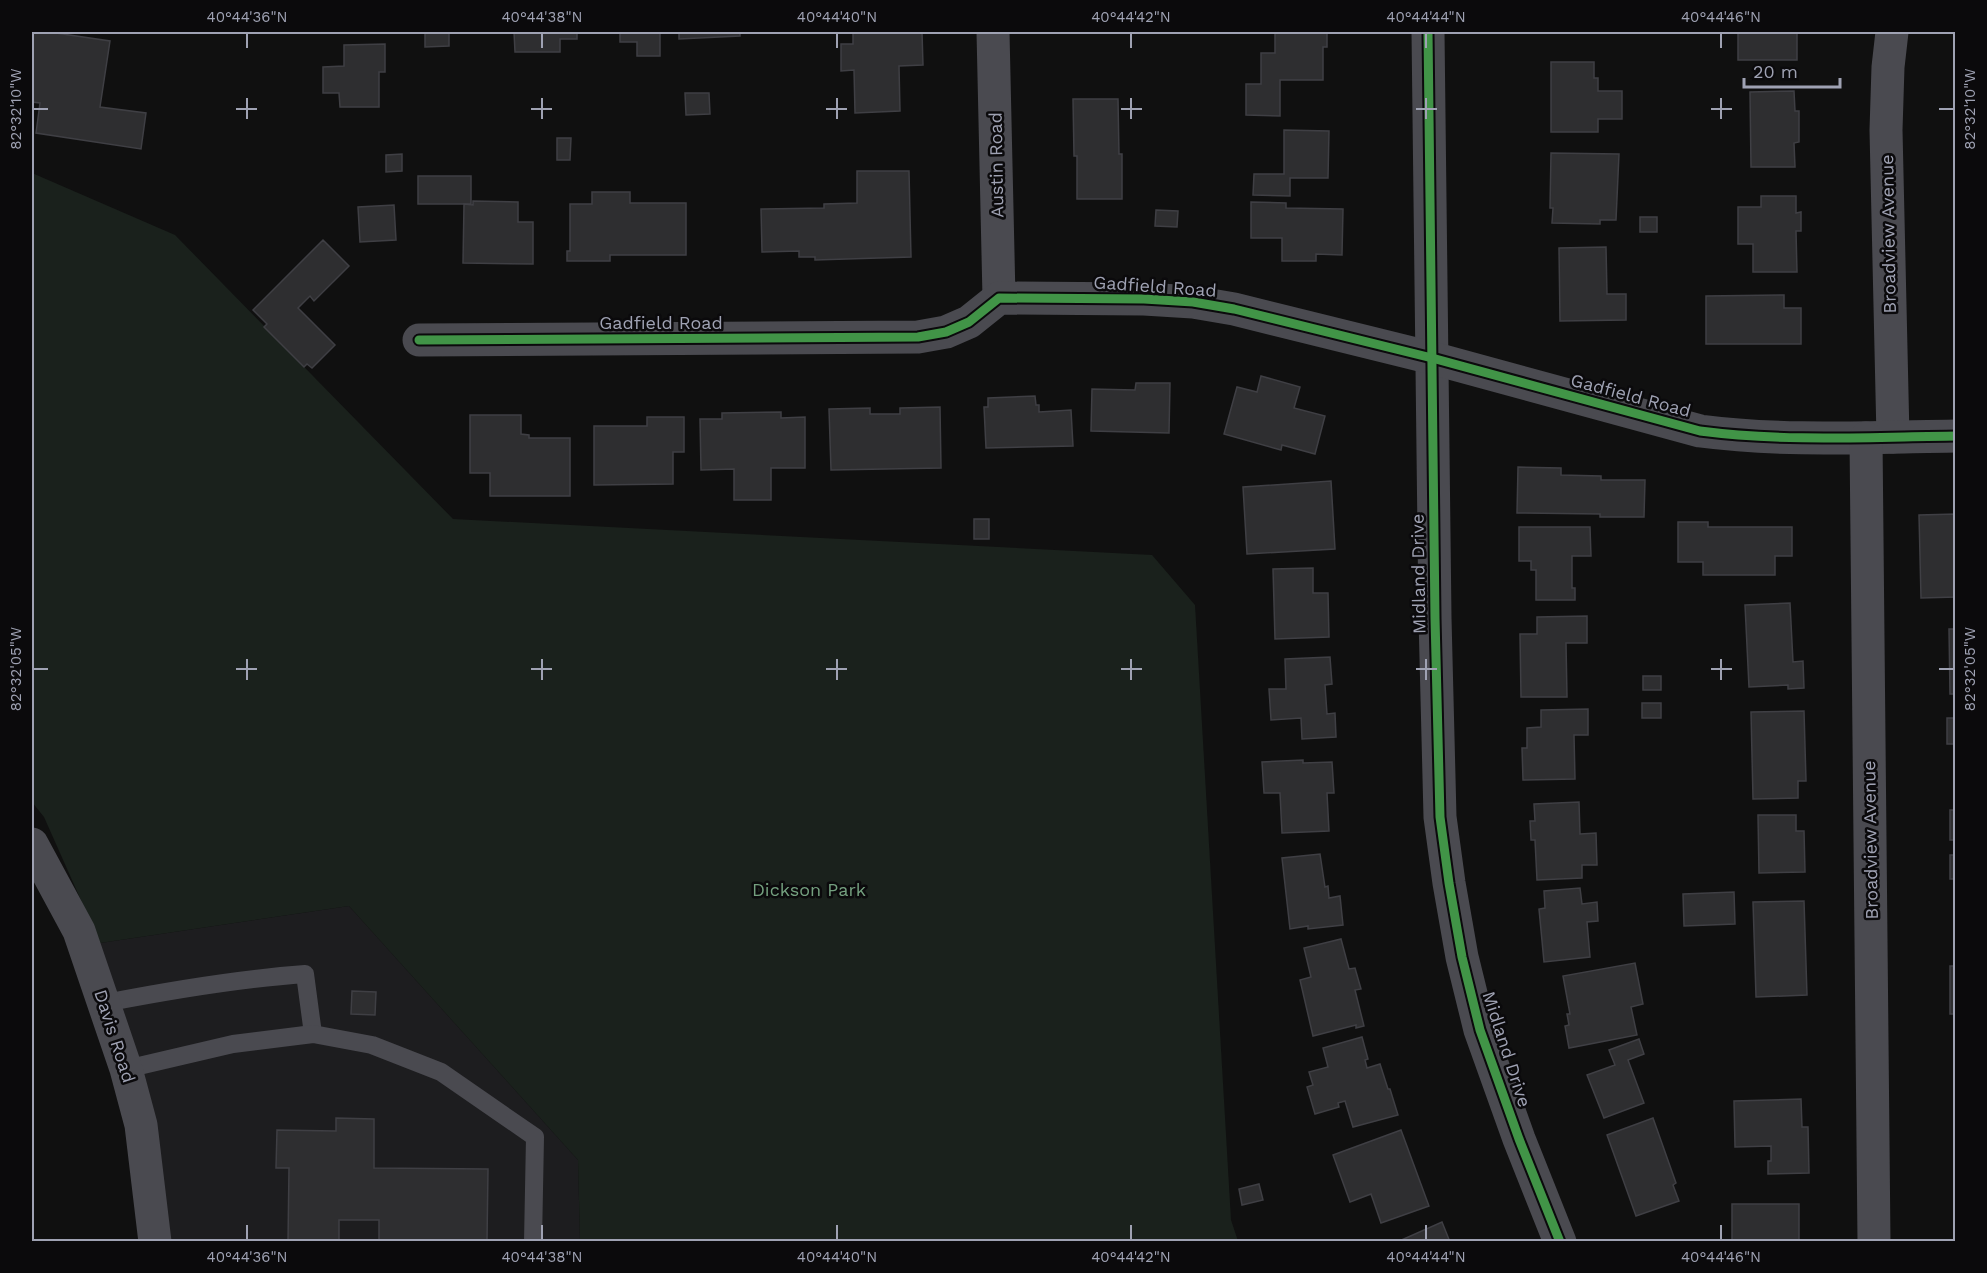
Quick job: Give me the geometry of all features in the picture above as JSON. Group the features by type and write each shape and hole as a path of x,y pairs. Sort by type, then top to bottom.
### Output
{"street":[{"name":"Austin Road","path":"993,32 999,298"},
{"name":"Midland Drive","path":"1428,32 1435,618 1440,816 1462,957 1480,1030 1519,1139 1560,1242"},
{"name":"Broadview Avenue","path":"1874,1242 1879,438 1888,67 1892,32"},
{"name":"Gadfield Road","path":"419,340 918,337 946,332 969,322 999,298 1144,299 1193,302 1234,309 1432,358 1700,431 1793,439 1956,436"},
{"name":"Davis Road","path":"32,844 78,931 105,1003 126,1069 141,1125 155,1242"}],"lane":[{"path":"105,1003 253,978 305,974 313,1034"},
{"path":"126,1069 233,1044 313,1034 372,1045 441,1072 535,1137 533,1242"}],"shaded area":[{"path":"349,906 578,1160 580,1241 167,1241 100,943"}],"green space":[{"name":"Dickson Park","path":"32,173 175,235 453,519 1152,555 1195,605 1231,1220 1238,1241 580,1241 578,1160 349,906 100,943 44,817 32,802"}],"building":[{"path":"32,32 49,32 110,41 100,107 146,113 141,149 36,133 40,103 32,102"},
{"path":"425,32 449,32 449,46 425,47"},
{"path":"514,32 577,32 577,39 560,39 560,52 515,52"},
{"path":"620,32 660,32 660,56 637,56 637,42 620,42"},
{"path":"679,32 740,32 740,36 679,39"},
{"path":"853,32 922,32 923,65 899,66 900,111 855,113 854,70 841,71 841,44 853,44"},
{"path":"1275,32 1327,32 1327,47 1323,47 1323,80 1280,80 1280,116 1246,115 1246,84 1261,84 1261,53 1275,53"},
{"path":"1738,32 1797,32 1797,60 1738,60"},
{"path":"385,44 385,72 379,72 379,107 340,107 339,93 323,93 323,67 344,66 344,45"},
{"path":"1551,62 1594,62 1594,78 1598,78 1598,91 1622,91 1622,119 1598,119 1598,132 1551,132"},
{"path":"1794,91 1795,111 1799,111 1799,142 1794,143 1795,167 1751,167 1750,92"},
{"path":"685,93 709,93 710,114 686,115"},
{"path":"1073,99 1118,99 1122,199 1077,199"},
{"path":"1284,130 1329,131 1328,178 1290,178 1290,196 1253,195 1254,174 1284,174"},
{"path":"557,138 571,138 570,160 557,160"},
{"path":"1551,153 1619,154 1616,220 1600,220 1600,224 1552,223"},
{"path":"402,154 402,171 386,172 386,155"},
{"path":"857,171 909,171 911,257 815,260 815,257 799,257 799,251 762,252 761,209 824,208 824,204 857,203"},
{"path":"418,176 471,176 471,204 418,204"},
{"path":"592,192 630,192 630,203 686,203 686,255 610,255 610,261 567,261 567,251 570,251 570,204 592,204"},
{"path":"1761,196 1796,196 1796,213 1801,212 1801,231 1796,231 1797,272 1753,272 1753,244 1738,244 1738,207 1761,207"},
{"path":"473,201 518,202 518,222 533,222 533,264 463,263 464,204 473,205"},
{"path":"1251,202 1286,203 1286,208 1343,209 1342,255 1316,254 1316,261 1282,261 1282,238 1251,238"},
{"path":"394,205 396,240 360,242 358,207"},
{"path":"1156,210 1178,211 1177,227 1155,226"},
{"path":"1640,217 1657,217 1657,232 1640,232"},
{"path":"323,240 349,266 314,301 310,296 298,308 335,345 312,368 307,364 304,367 264,327 267,324 253,310"},
{"path":"1606,247 1607,294 1626,294 1626,320 1560,321 1559,248"},
{"path":"1784,295 1784,308 1801,308 1801,344 1706,344 1706,296"},
{"path":"1261,376 1300,387 1294,408 1325,416 1315,454 1282,445 1281,450 1224,434 1237,387 1257,392"},
{"path":"1136,383 1170,383 1169,433 1091,431 1092,389 1135,390"},
{"path":"1035,396 1039,412 1071,410 1073,446 986,448 984,407 988,407 988,398"},
{"path":"940,407 941,468 831,470 829,409 870,408 870,414 900,414 900,408"},
{"path":"781,412 781,418 805,417 805,468 771,468 771,500 734,500 734,469 701,470 700,419 722,419 722,413"},
{"path":"470,415 521,415 521,434 529,435 529,438 570,438 570,496 490,496 490,473 470,473"},
{"path":"647,417 684,417 684,452 673,452 673,484 594,485 594,426 647,426"},
{"path":"1518,467 1561,468 1561,475 1601,476 1601,480 1645,480 1644,517 1517,513"},
{"path":"1331,481 1335,549 1247,554 1243,487"},
{"path":"1956,514 1956,597 1921,598 1919,515"},
{"path":"974,519 989,519 989,539 974,539"},
{"path":"1678,522 1708,522 1708,527 1792,527 1792,556 1775,556 1775,575 1703,575 1703,562 1678,562"},
{"path":"1519,527 1590,527 1591,556 1572,556 1572,588 1575,588 1575,600 1536,600 1536,570 1531,570 1531,561 1519,561"},
{"path":"1313,568 1313,593 1328,593 1329,637 1275,639 1273,569"},
{"path":"1790,603 1793,662 1803,661 1804,688 1788,689 1788,685 1749,687 1745,605"},
{"path":"1587,616 1587,643 1566,643 1567,697 1521,697 1520,634 1537,634 1537,617"},
{"path":"1949,629 1956,629 1956,694 1950,694"},
{"path":"1330,657 1332,684 1325,685 1327,714 1335,713 1336,737 1302,739 1301,718 1271,720 1269,689 1286,689 1285,659"},
{"path":"1643,676 1661,676 1661,690 1643,690"},
{"path":"1642,703 1661,703 1661,718 1642,718"},
{"path":"1588,709 1588,735 1574,735 1575,779 1523,780 1522,748 1527,748 1527,728 1541,727 1541,710"},
{"path":"1804,711 1806,781 1798,781 1798,798 1753,799 1751,712"},
{"path":"1947,718 1956,718 1956,744 1947,744"},
{"path":"1303,760 1303,763 1332,762 1334,793 1327,793 1329,831 1282,833 1280,793 1264,793 1262,762"},
{"path":"1579,802 1580,834 1596,833 1597,865 1582,865 1582,878 1537,880 1535,840 1531,840 1530,821 1535,821 1534,804"},
{"path":"1950,810 1956,810 1956,840 1950,840"},
{"path":"1758,815 1796,815 1796,831 1804,831 1805,872 1759,873"},
{"path":"1320,854 1329,898 1340,896 1343,925 1290,929 1282,858"},
{"path":"1950,855 1956,855 1956,879 1950,879"},
{"path":"1580,888 1582,904 1597,902 1598,921 1587,922 1590,957 1544,962 1539,909 1545,908 1544,891"},
{"path":"1734,892 1735,924 1684,926 1683,894"},
{"path":"1804,901 1807,995 1756,997 1753,902"},
{"path":"1341,939 1349,969 1355,968 1361,989 1355,990 1364,1026 1356,1028 1356,1025 1313,1036 1300,980 1311,977 1304,948"},
{"path":"1635,963 1643,1004 1631,1007 1637,1035 1569,1048 1565,1026 1569,1025 1567,1014 1570,1014 1563,976"},
{"path":"1950,966 1956,966 1956,1014 1950,1014"},
{"path":"352,991 376,992 375,1015 351,1014"},
{"path":"1362,1037 1368,1059 1365,1060 1367,1068 1380,1064 1398,1115 1353,1127 1345,1101 1338,1103 1339,1107 1315,1114 1307,1087 1313,1085 1309,1072 1328,1067 1323,1048"},
{"path":"1639,1039 1644,1054 1628,1060 1644,1103 1604,1118 1587,1075 1615,1065 1609,1050"},
{"path":"1801,1099 1802,1127 1808,1127 1809,1173 1768,1174 1771,1146 1735,1147 1734,1101"},
{"path":"336,1118 374,1119 374,1168 488,1169 487,1242 379,1242 379,1220 339,1220 339,1240 364,1242 288,1242 289,1168 276,1168 277,1130 336,1131"},
{"path":"1653,1118 1676,1183 1673,1185 1679,1201 1636,1216 1607,1135"},
{"path":"1401,1130 1429,1206 1381,1223 1371,1194 1350,1202 1333,1155"},
{"path":"1259,1184 1263,1200 1242,1205 1239,1189"},
{"path":"1732,1204 1799,1204 1799,1242 1732,1242"},
{"path":"1442,1222 1450,1242 1397,1242"}],"cycle path":[{"path":"1428,32 1435,618 1440,817 1462,957 1480,1030 1519,1139 1560,1242"},
{"path":"419,340 918,337 946,332 969,322 999,298 1144,299 1193,302 1234,309 1432,358 1700,431 1796,438 1956,436"}]}
